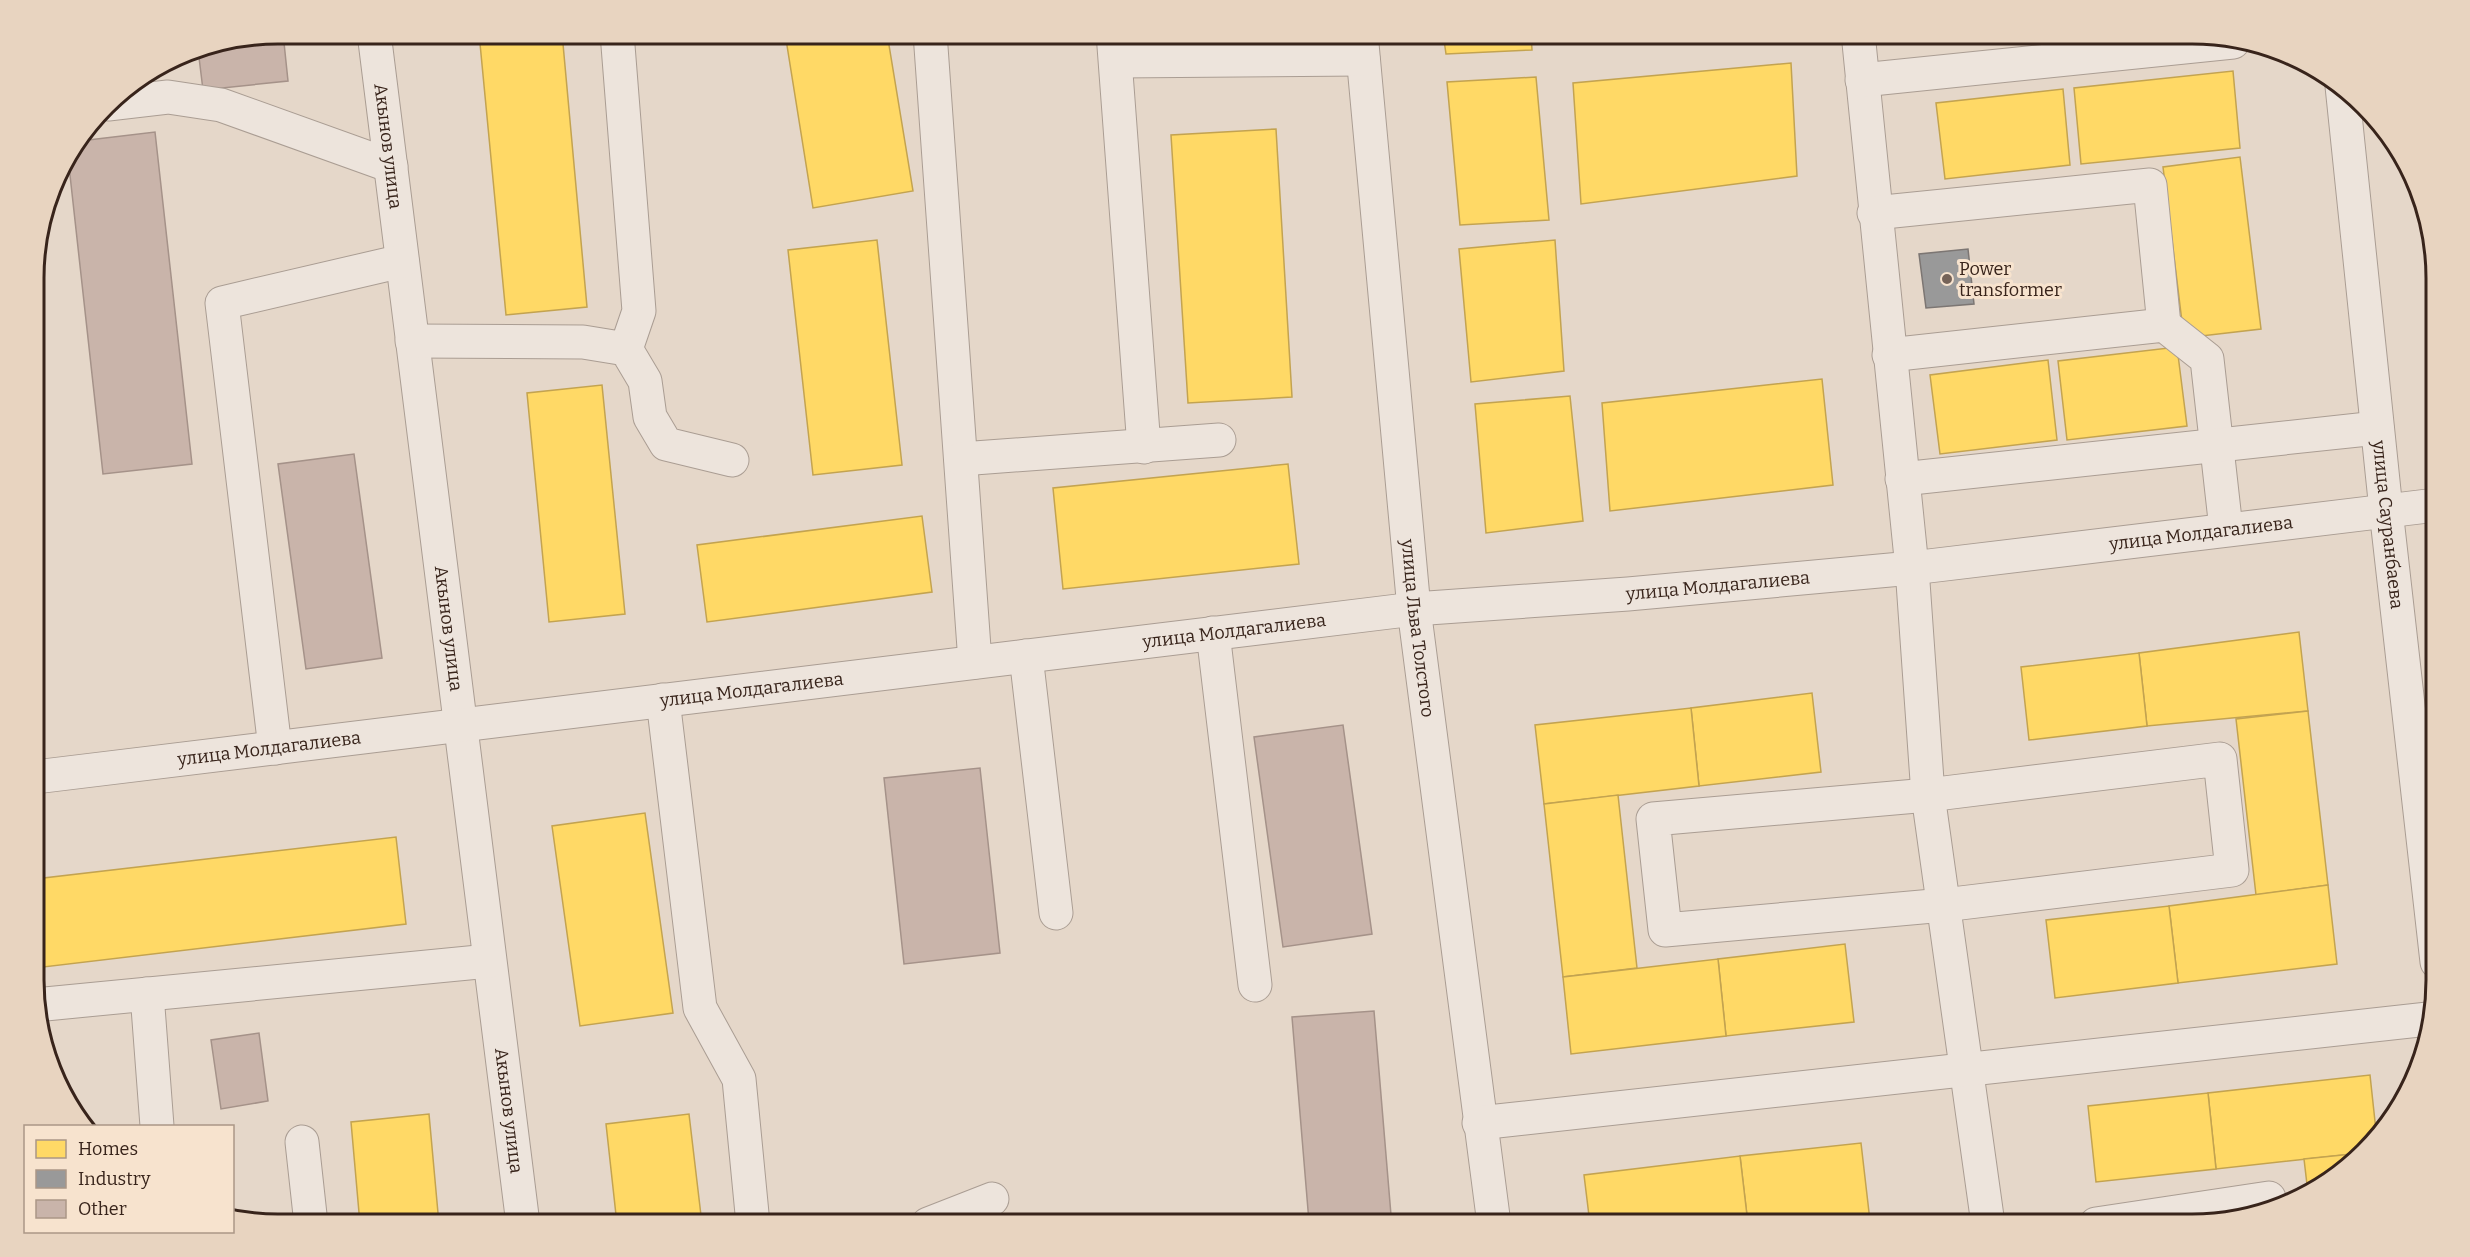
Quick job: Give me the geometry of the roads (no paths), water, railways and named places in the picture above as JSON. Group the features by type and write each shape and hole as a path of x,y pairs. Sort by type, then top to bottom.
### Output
{"street":[{"name":"Акынов улица","path":"375,44 522,1214"},
{"path":"618,44 639,311 626,349 645,381 650,417 666,444 732,460"},
{"path":"931,44 975,662"},
{"path":"1859,44 1874,213 1912,568 1928,795 1987,1214"},
{"path":"1862,80 2210,44"},
{"path":"1144,447 1115,47 1362,46"},
{"name":"улица Льва Толстого","path":"1362,46 1414,609 1493,1214"},
{"path":"122,103 168,97 221,105 391,166"},
{"name":"улица Сауранбаева","path":"2343,99 2377,428 2426,865"},
{"path":"1874,213 2150,185 2164,326"},
{"path":"275,748 222,303 402,261"},
{"path":"1889,355 2164,326 2207,359 2226,529"},
{"path":"412,341 583,342 626,349"},
{"path":"1902,479 2377,428"},
{"path":"961,459 1219,440"},
{"name":"улица Молдагалиева","path":"44,776 1414,609 1628,594 1912,568 2426,506"},
{"path":"1213,633 1255,985"},
{"path":"1026,656 1056,913"},
{"path":"663,700 700,1008 739,1079 752,1214"},
{"path":"2220,759 2232,870 1944,905 1665,930 1653,819 1928,795 2220,759"},
{"path":"45,1004 489,961"},
{"path":"147,994 158,1125"},
{"path":"1479,1123 2423,1020"},
{"path":"302,1142 310,1214"},
{"path":"2163,1214 2269,1198 2269,1201"},
{"path":"954,1214 992,1199"}],"place":[{"name":"Power transformer","path":"1947,279"}]}
